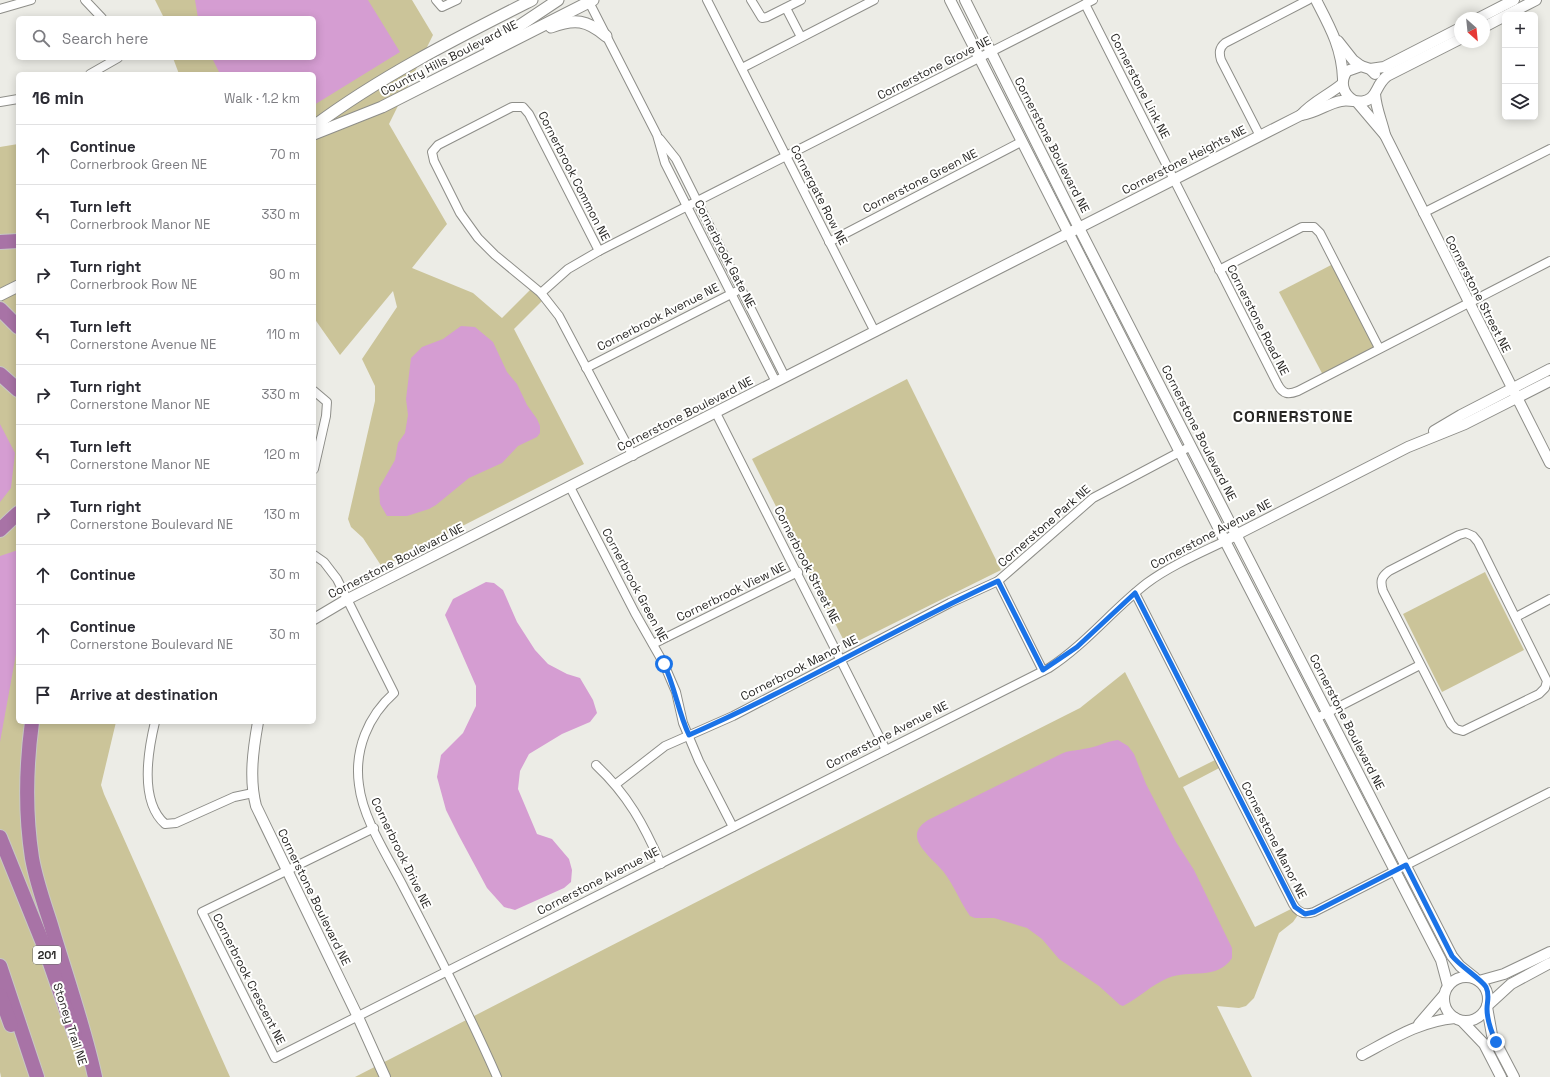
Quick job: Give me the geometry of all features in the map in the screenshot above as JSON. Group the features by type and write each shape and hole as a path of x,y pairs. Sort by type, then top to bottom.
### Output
{"highway":[{"path":"0,242 16,241"},
{"path":"0,309 16,325"},
{"path":"0,374 16,388"},
{"path":"0,530 16,515"},
{"path":"32,724 27,776 27,816 32,859 43,901 79,1016 95,1077"},
{"name":"Stoney Trail NE","path":"0,836 44,946 88,1077"},
{"path":"0,966 37,1077"},
{"path":"0,995 22,1053 33,1077"}],"main road":[{"name":"Country Hills Boulevard NE","path":"316,125 346,103 378,83 532,0"},
{"path":"459,68 474,56 558,0"},
{"name":"Country Hills Boulevard NE","path":"316,133 382,107 590,0"},
{"path":"514,40 561,23 575,21 586,22 606,36"},
{"path":"0,295 16,287"}],"street":[{"path":"0,9 31,0"},
{"path":"85,0 100,16"},
{"path":"436,0 442,7 457,0"},
{"name":"Cornerbrook Gate NE","path":"590,0 606,36 657,135 666,164 692,204 741,289 781,380"},
{"name":"Cornergate Row NE","path":"707,0 875,332"},
{"path":"751,0 762,18 801,0"},
{"path":"742,68 874,0"},
{"name":"Cornerstone Boulevard NE","path":"950,0 1225,541 1441,960 1446,990"},
{"name":"Cornerstone Boulevard NE","path":"965,0 1079,228 1452,956 1460,966 1477,979"},
{"name":"Cornerstone Grove NE","path":"541,293 568,268 599,250 1093,0"},
{"path":"1260,136 1221,60 1219,51 1225,43 1308,0"},
{"path":"1316,0 1336,39 1353,60 1375,74 1376,89"},
{"path":"1490,12 1514,0"},
{"path":"1512,12 1536,0"},
{"name":"Cornerstone Link NE","path":"1085,4 1174,180"},
{"path":"786,8 801,38"},
{"path":"1490,23 1502,17"},
{"name":"Cornerstone Heights NE","path":"1301,115 1308,106 1331,94 1343,81 1351,68 1384,67 1454,31"},
{"path":"1336,39 1343,66 1345,93 1355,101"},
{"name":"Cornerstone Heights NE","path":"1068,234 1301,115 1313,113 1339,101 1368,100 1388,75 1454,42"},
{"path":"94,72 114,60"},
{"name":"Cornerstone Street NE","path":"1376,89 1377,110 1383,123 1385,135"},
{"path":"0,102 16,99"},
{"name":"Cornerstone Street NE","path":"1355,101 1385,135 1550,463"},
{"name":"Cornerbrook Common NE","path":"599,250 529,114 523,107 512,107 434,148 432,152 434,160 460,213 471,229 495,255 541,293 562,322 633,456"},
{"name":"Cornerstone Green NE","path":"829,242 1021,142"},
{"path":"1423,213 1550,149"},
{"name":"Cornerstone Road NE","path":"1174,180 1278,385 1284,393 1288,394 1550,261"},
{"name":"Cornerbrook Gate NE","path":"692,204 731,294 781,380"},
{"path":"1219,270 1302,227 1307,225 1314,227 1320,233 1379,348"},
{"name":"Cornerstone Boulevard NE","path":"316,618 346,600 633,456 1068,234"},
{"name":"Cornerbrook Avenue NE","path":"586,368 741,289"},
{"name":"Cornerstone Avenue NE","path":"358,1016 1043,670 1077,647 1135,593 1175,565 1237,535 1408,447 1461,415 1550,369"},
{"name":"Cornerstone Avenue NE","path":"1408,447 1465,424 1550,381"},
{"path":"316,393 327,402 326,416 316,460"},
{"name":"Cornerbrook Street NE","path":"716,413 798,572 886,750"},
{"name":"Cornerstone Park NE","path":"998,581 1093,498 1191,446"},
{"name":"Cornerbrook Green NE","path":"570,487 671,679 683,723 699,761 733,827"},
{"path":"1466,533 1473,536 1516,617 1548,681 1545,688 1539,694 1470,729 1463,731 1456,729 1451,724 1380,583 1382,576 1389,571 1445,542 1466,533"},
{"name":"Cornerbrook Drive NE","path":"316,556 324,562 337,579 346,600 394,693 385,701 366,729 358,767 362,802 447,972 497,1077"},
{"name":"Cornerbrook View NE","path":"653,644 798,572"},
{"path":"998,581 1043,670"},
{"name":"Cornerbrook Manor NE","path":"616,784 665,746 733,716 950,603 998,581"},
{"name":"Cornerstone Manor NE","path":"1135,593 1295,907 1305,914 1314,912 1550,792"},
{"path":"1516,617 1550,599"},
{"path":"1317,718 1420,665"},
{"path":"155,724 148,757 148,785 157,815 165,824 176,823 234,797 253,793"},
{"name":"Cornerstone Boulevard NE","path":"258,724 252,767 253,793 263,822 358,1016 385,1077"},
{"path":"596,765 616,784 646,829 661,864"},
{"path":"286,871 374,828"},
{"name":"Cornerbrook Crescent NE","path":"286,871 202,912 275,1058 358,1016"},
{"path":"1418,1025 1446,990 1460,977 1477,979 1504,974 1550,952"},
{"path":"1362,1055 1418,1025 1436,1020 1477,1018 1511,984 1550,963"},
{"path":"1477,979 1488,993 1487,1007 1492,1034 1514,1077"},
{"path":"1446,990 1446,1010 1458,1019 1484,1044 1501,1077"}],"shaded area":[{"path":"155,0 412,0 433,35 389,124 447,224 412,268 473,293 502,318 533,287 545,298 514,329 584,464 382,567 363,538 351,527 348,519 375,401 375,386 362,359 397,307 393,291 340,355 316,321 316,72 178,72 174,60 316,60 316,16 163,16"},
{"path":"195,0 368,0 400,52 316,104 316,72 219,72 213,60 316,60 316,16 198,16"},
{"path":"16,144 16,724 116,724 101,785 230,1077 1,1077 0,147"},
{"path":"1335,263 1379,348 1324,377 1279,292"},
{"path":"461,326 475,327 493,342 507,372 517,384 527,405 537,419 540,426 540,433 537,437 518,446 502,463 469,478 429,509 407,516 387,516 380,504 379,488 395,460 398,443 405,433 408,415 406,399 411,358 422,347 443,339"},
{"path":"907,379 1001,570 852,644 844,641 752,459"},
{"path":"0,424 15,453 11,488 0,502"},
{"path":"16,551 16,654 0,742 0,556"},
{"path":"1485,572 1524,650 1442,692 1403,614"},
{"path":"486,582 494,583 503,590 517,622 535,650 548,664 567,674 580,678 593,700 597,713 590,722 562,734 529,754 520,771 518,789 537,834 552,839 569,859 572,870 571,882 564,888 515,910 504,907 487,888 446,810 437,777 441,755 463,733 476,706 476,686 445,615 453,599"},
{"path":"1125,672 1179,778 1219,758 1223,766 1183,787 1255,927 1295,907 1300,912 1293,922 1279,933 1254,998 1246,1006 1239,1008 1217,1006 1252,1077 355,1077 761,869 1080,708"},
{"path":"1118,740 1128,746 1134,754 1146,784 1176,842 1194,870 1232,948 1232,958 1219,970 1185,974 1168,978 1156,984 1123,1006 1099,986 1059,959 1042,939 1027,928 994,918 975,918 970,916 947,876 920,846 917,837 917,832 920,827 928,820 1061,754"}],"district":[{"name":"CORNERSTONE","path":"1293,416"}],"route":[{"path":"664,664 676,692 683,723 689,735 733,716 950,603 998,581 1043,670 1049,668 1067,656 1135,593 1295,907 1300,912 1305,914 1314,912 1406,865 1452,956 1460,966 1479,980 1486,988 1489,998 1487,1008 1488,1020 1490,1030 1496,1042"}]}
